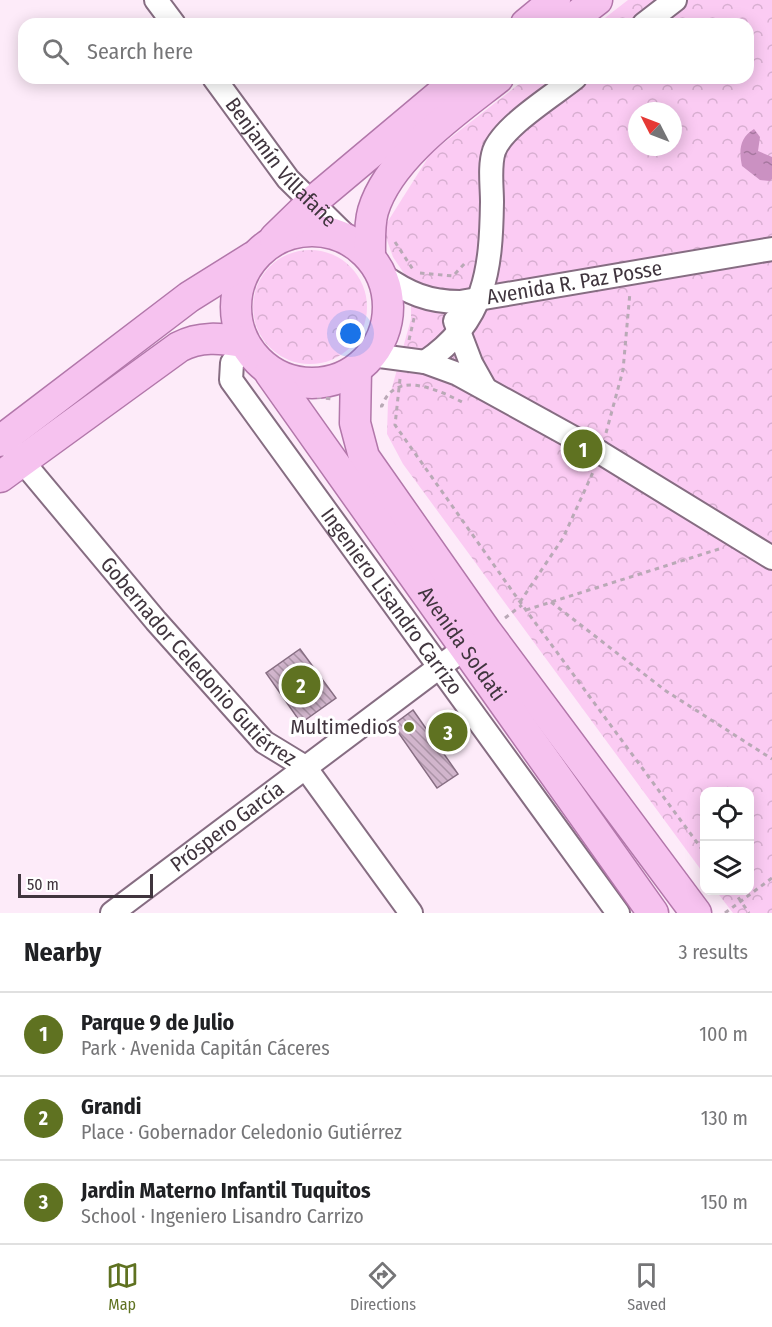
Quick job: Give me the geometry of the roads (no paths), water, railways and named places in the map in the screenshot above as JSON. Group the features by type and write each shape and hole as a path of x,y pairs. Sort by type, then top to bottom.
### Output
{"main road":[{"path":"533,18 555,0"},
{"path":"574,18 597,0"},
{"path":"5,450 189,297 261,251 288,234 311,230 333,233 368,258 388,296 388,316 383,337 364,363 336,380 314,384 291,382 270,373 256,361 244,344 236,321 235,298 241,276 261,251 311,203 453,84"},
{"path":"368,258 373,210 398,165 432,130 490,84"},
{"path":"5,450 179,346 210,338 244,344"},
{"name":"Avenida Soldati","path":"364,363 355,423 364,457 475,640 653,913"},
{"name":"Avenida Soldati","path":"270,373 475,640 696,913"}],"street":[{"path":"156,0 170,18"},
{"path":"652,18 675,0"},
{"name":"Benjamín Villafañe","path":"218,84 288,179 368,258"},
{"path":"415,361 448,344 479,297 491,255 495,150 510,129 567,84"},
{"name":"Avenida R. Paz Posse","path":"430,299 479,297 772,249"},
{"path":"368,258 406,292 430,299 459,330 468,357 485,388"},
{"name":"Ingeniero Lisandro Carrizo","path":"244,344 232,363 231,380 618,913"},
{"path":"364,363 415,361 458,374 601,453 772,558"},
{"name":"Gobernador Celedonio Gutiérrez","path":"5,450 264,742 305,767 411,913"},
{"name":"Próspero García","path":"112,913 475,640"}],"water":[{"path":"754,129 760,137 758,151 772,157 772,179 770,181 760,180 742,166 741,145 745,136"}],"place":[{"name":"Parque 9 de Julio","path":"583,449"},
{"name":"Grandi","path":"301,685"},
{"name":"Multimedios","path":"409,727"},
{"name":"Jardin Materno Infantil Tuquitos","path":"448,732"}]}
